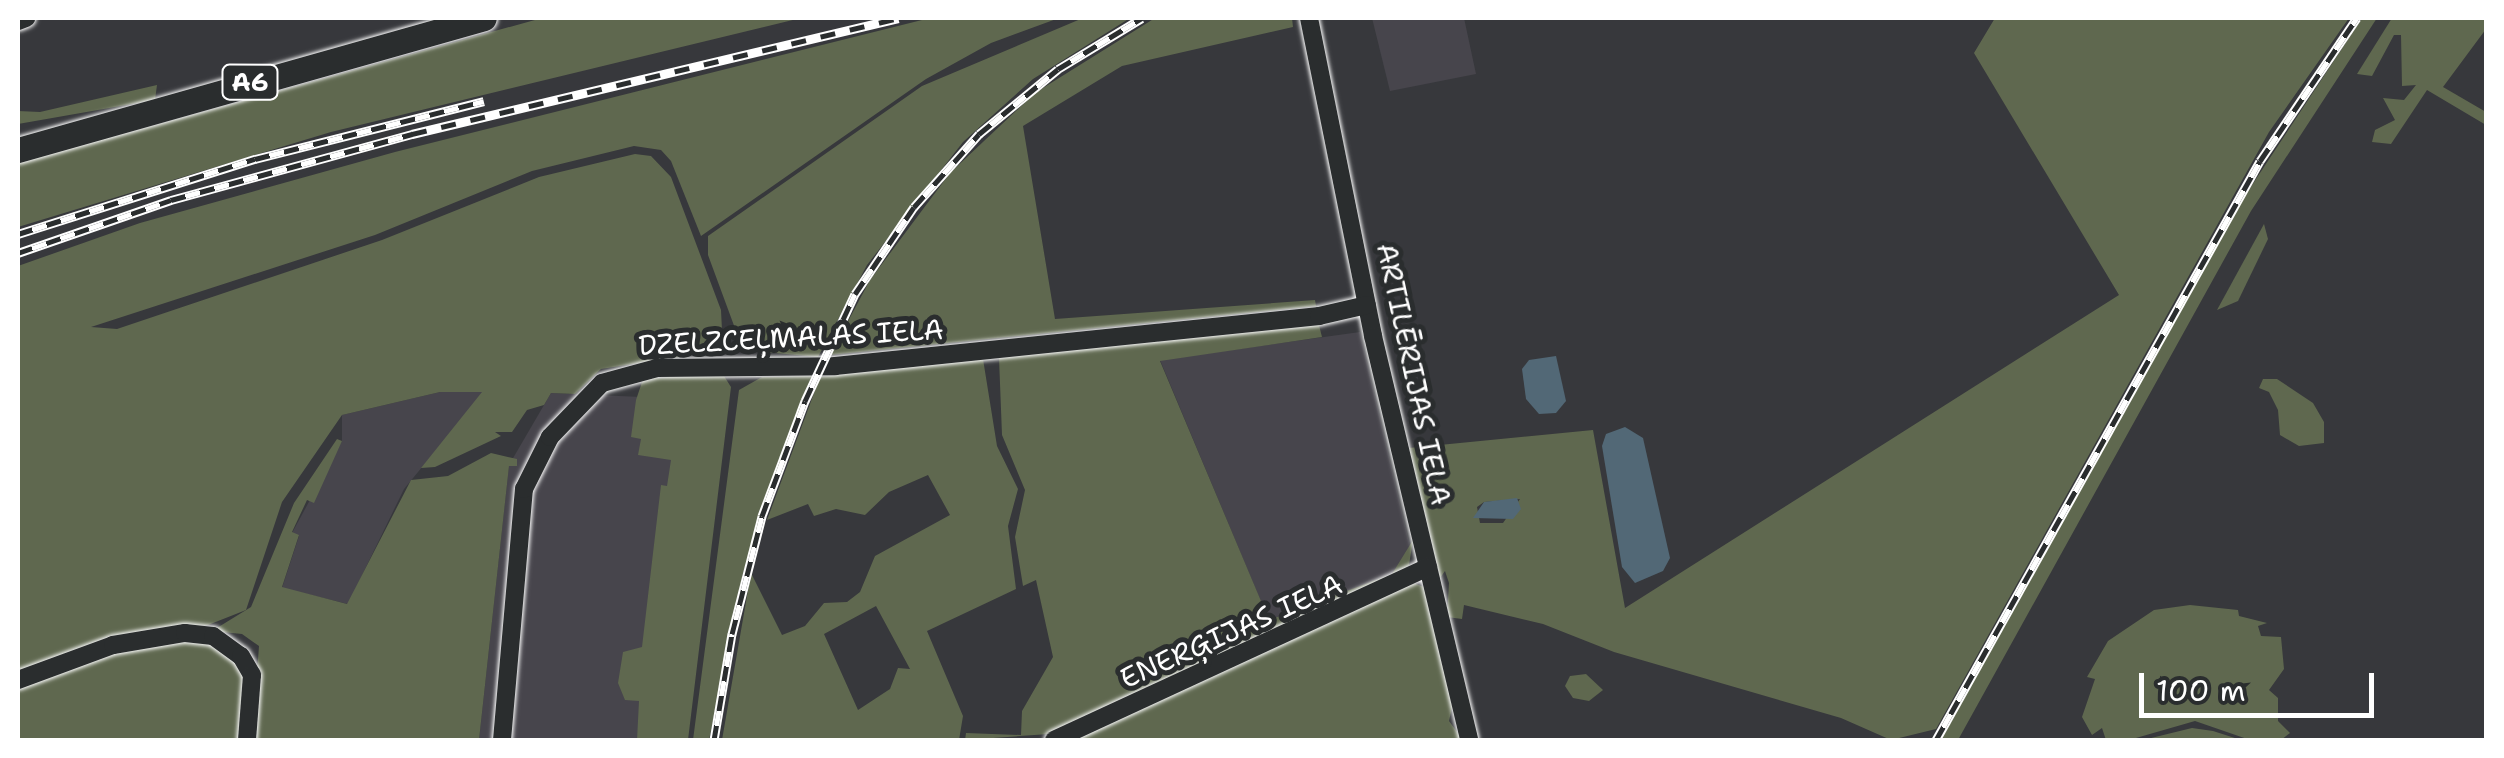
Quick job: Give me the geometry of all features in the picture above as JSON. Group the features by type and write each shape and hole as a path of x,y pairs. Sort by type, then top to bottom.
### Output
{"highway":[{"name":"A6","path":"18,150 484,18"}],"street":[{"path":"18,20 26,18"},
{"name":"ARTILĒRIJAS IELA","path":"1308,18 1367,305 1468,740"},
{"name":"DZELZCEĻMALAS IELA","path":"502,740 524,489 550,438 602,383 658,368 834,366 1319,316 1367,305"},
{"name":"ENERĢIJAS IELA","path":"1054,740 1428,567"},
{"path":"18,680 113,645 185,633 222,640 248,667 254,684 247,740"}],"shaded area":[{"path":"1372,18 1464,18 1476,74 1390,91"},
{"path":"1360,332 1411,551 1392,574 1269,621 1160,360"},
{"path":"440,392 484,392 404,489 348,604 282,588 299,536 292,533 342,441 342,415"},
{"path":"551,393 710,400 669,740 479,740 509,465"}],"green space":[{"path":"542,18 801,18 331,132 18,227 18,163"},
{"path":"930,18 1059,18 991,43 926,79 701,236 671,161 661,150 634,146 532,171 375,235 91,327 117,329 382,240 539,177 635,154 651,156 671,177 721,310 723,350 601,369 575,394 551,393 544,405 527,410 512,432 495,432 501,436 435,467 421,468 482,392 440,392 342,415 282,502 246,610 208,625 134,636 18,675 18,266 140,223 395,152"},
{"path":"1083,18 1130,18 1033,79 963,142 867,265 818,357 743,350 708,255 708,236 922,86"},
{"path":"1155,18 1292,18 1293,27 1122,66 1023,126 1055,319 1315,300 1316,306 830,355 870,280 950,173 1035,93"},
{"path":"1995,18 2349,18 2269,132 1936,729 1891,740 1841,718 1614,652 1543,624 1464,605 1462,619 1447,617 1449,583 1445,571 1440,578 1409,448 1593,430 1625,608 2119,295 1974,53","holes":["1520,499 1503,523 1480,523 1477,507 1484,502"]},
{"path":"2362,18 2377,18 2251,211 1958,740 1941,740 2231,217"},
{"path":"2392,18 2486,18 2486,29 2443,87 2486,112 2486,125 2427,90 2391,144 2372,142 2375,130 2395,120 2383,98 2404,100 2416,85 2402,86 2401,35 2394,35 2372,76 2357,74"},
{"path":"157,85 155,100 18,124 18,111 40,112"},
{"path":"2264,224 2268,239 2238,301 2217,310"},
{"path":"1319,325 1322,337 1160,361 1269,620 1392,574 1413,540 1409,565 1404,570 1049,734 965,740 966,733 1021,735 1022,711 1053,657 1036,580 1023,586 1015,537 1025,490 1002,435 999,358"},
{"path":"983,359 997,446 1018,489 1008,526 1016,589 927,631 963,716 959,740 722,740 751,573 782,635 805,626 824,603 847,602 860,592 875,556 950,515 928,475 889,492 865,515 836,509 814,516 808,504 767,520 820,377","holes":["876,606 910,669 898,668 890,689 858,710 824,634"]},
{"path":"724,376 731,387 688,740 637,740 639,701 625,700 618,683 623,652 642,647 661,485 667,486 671,460 638,455 641,439 631,437 636,400 643,379"},
{"path":"812,376 743,573 709,740 693,740 739,390 762,377"},
{"path":"2263,379 2277,379 2313,403 2324,422 2324,443 2299,446 2280,435 2278,410 2269,392 2259,388"},
{"path":"337,439 342,441 314,503 307,500 292,532 299,535 282,587 347,604 411,480 448,476 491,453 517,459 517,466 509,466 479,740 252,740 259,646 242,634 212,631 251,607 294,503"},
{"path":"1413,583 1424,587 1453,703 1449,721 1463,740 1067,740"},
{"path":"2190,605 2238,610 2239,616 2267,623 2258,626 2261,636 2281,637 2284,669 2269,690 2278,698 2278,721 2290,733 2281,740 2250,740 2195,721 2129,740 2106,740 2102,728 2092,735 2082,717 2095,679 2087,677 2108,641 2154,610"},
{"path":"209,640 234,656 247,683 240,740 18,740 18,687 140,644"},
{"path":"1586,674 1603,690 1589,701 1573,698 1565,686 1570,676"},
{"path":"2192,728 2241,740 2143,740"}],"water":[{"path":"1556,356 1566,401 1556,413 1539,414 1526,399 1522,369 1529,360"},
{"path":"1625,427 1643,438 1670,558 1663,571 1635,583 1622,567 1602,446 1606,434"},
{"path":"1517,498 1521,509 1513,519 1473,518 1484,502"}],"railway":[{"path":"18,253 171,200 412,134 898,18"},
{"path":"714,740 732,634 762,516 805,401 855,294 914,207 979,134 1058,69 1142,18"},
{"path":"1936,740 2260,161 2357,18"},
{"path":"18,234 255,159 484,101"}]}
